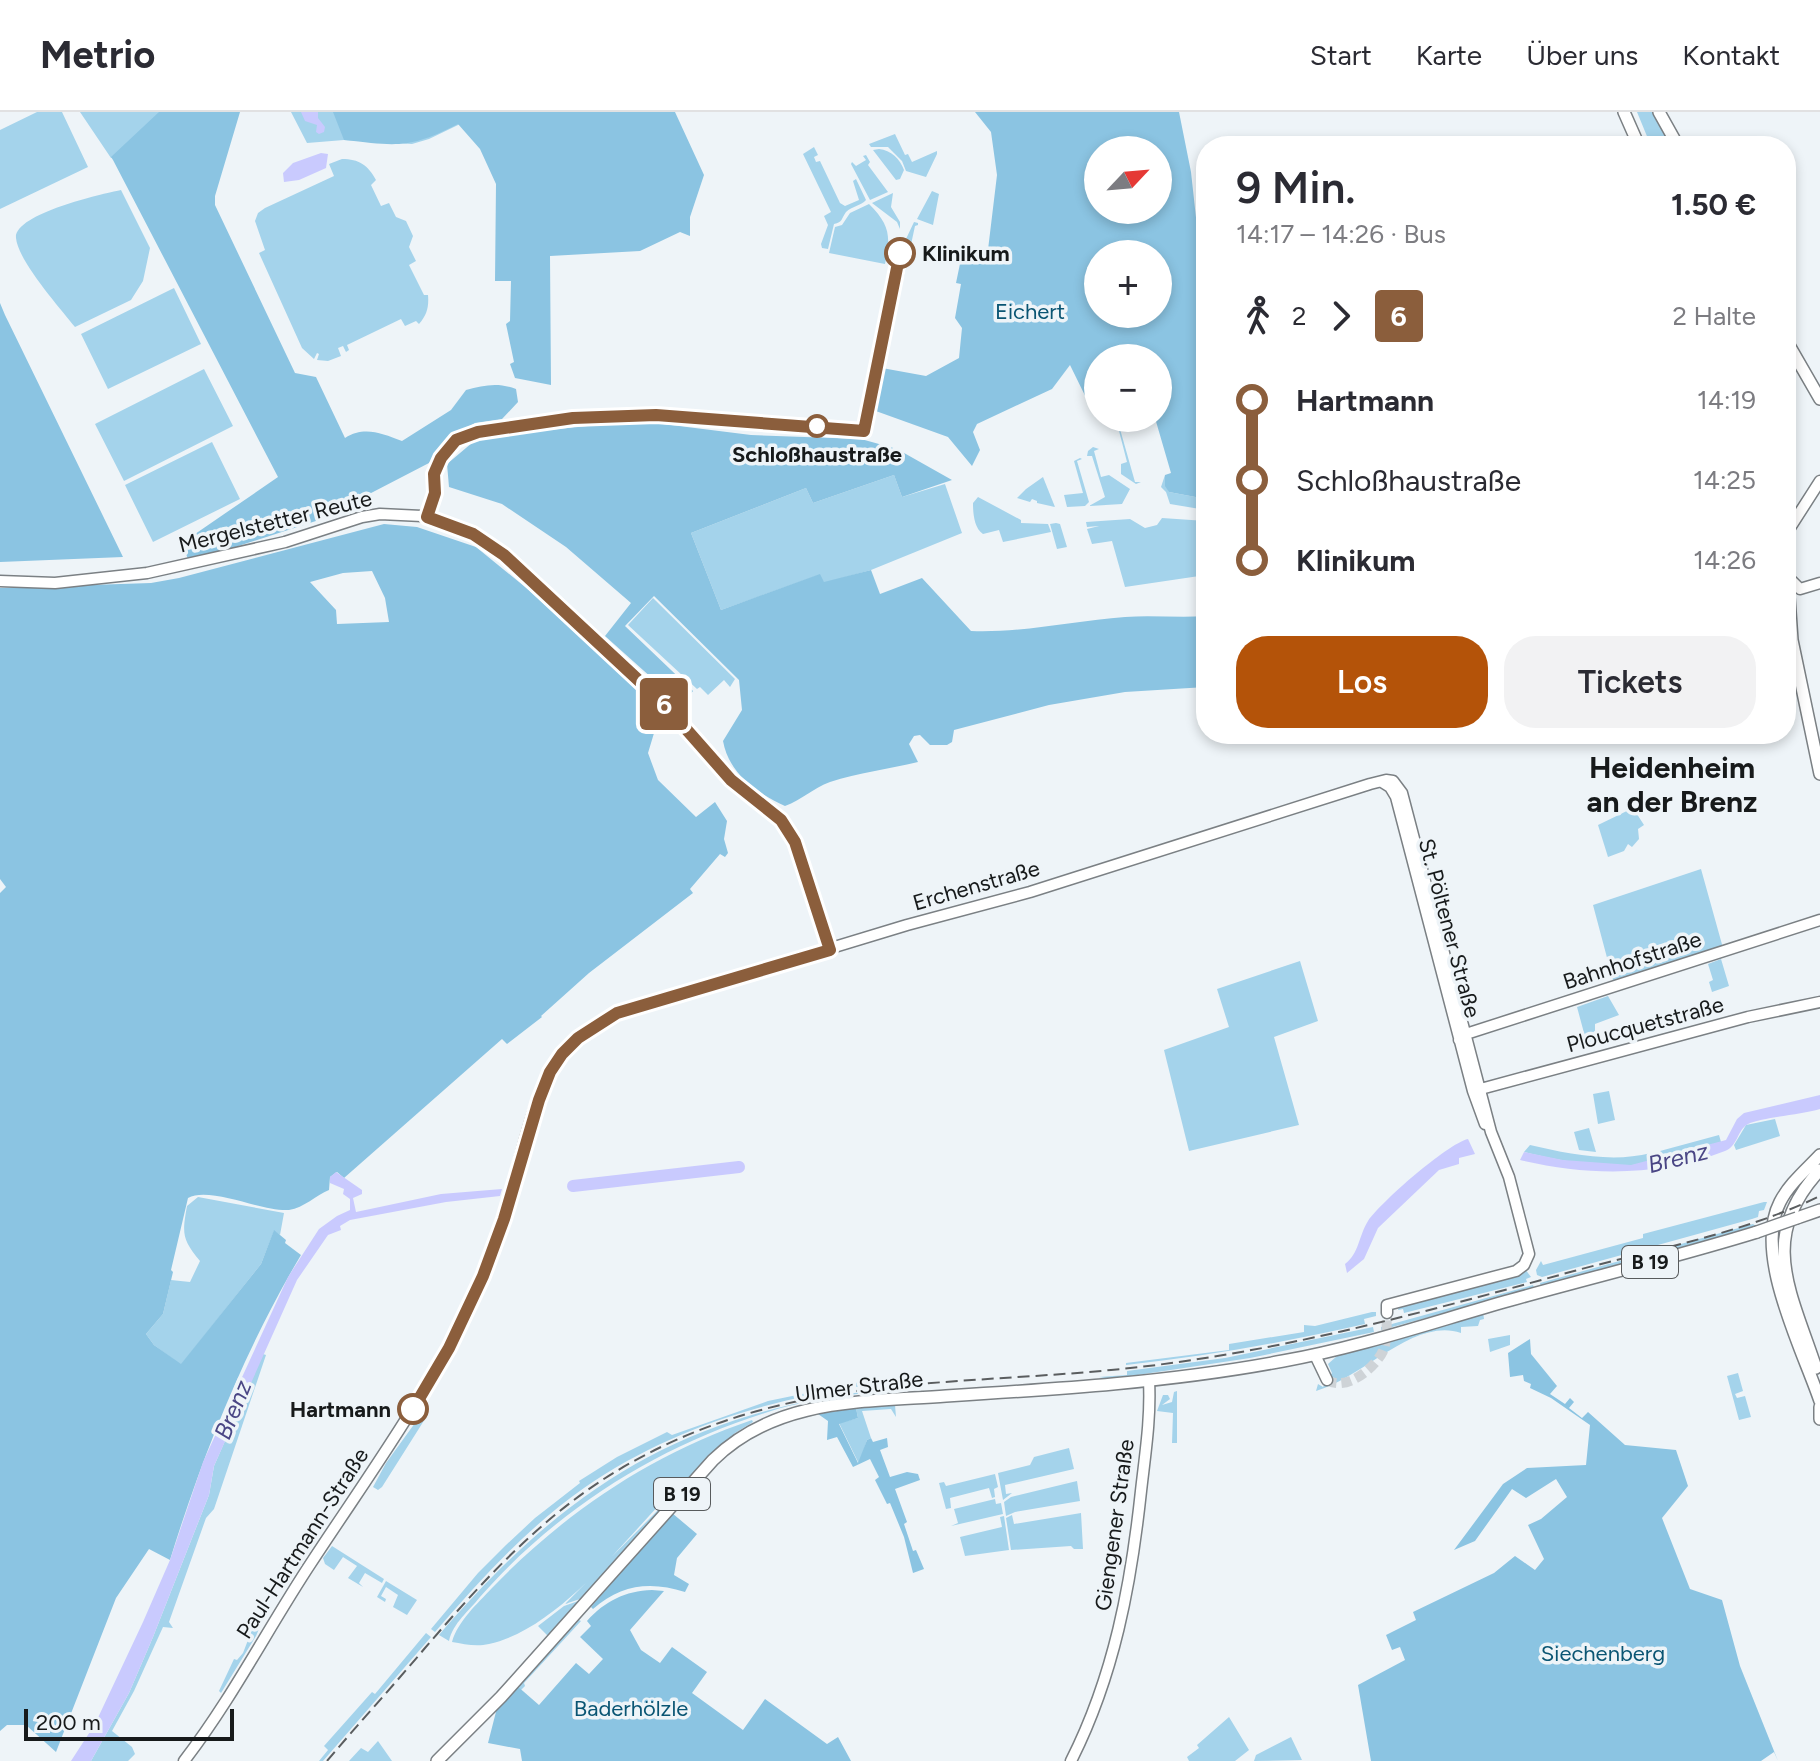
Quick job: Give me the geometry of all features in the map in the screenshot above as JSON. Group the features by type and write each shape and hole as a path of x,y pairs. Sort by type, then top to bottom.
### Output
{"main road":[{"path":"1624,112 1635,136"},
{"path":"1659,112 1672,136"},
{"path":"1796,357 1820,399"},
{"path":"1796,518 1820,481"},
{"name":"Mergelstetter Reute","path":"0,581 55,583 147,573 285,542 362,517 394,513 417,515 462,529 499,551 664,704 731,780 778,816 795,842 830,950"},
{"path":"1796,585 1800,589 1820,583"},
{"path":"1796,658 1820,774"},
{"name":"Erchenstraße","path":"578,1038 617,1013 1081,876 1384,780"},
{"name":"St. Pöltener Straße","path":"1384,780 1397,785 1402,793 1476,1090 1511,1182 1528,1248 1526,1261 1520,1268 1504,1275 1387,1309"},
{"name":"Bahnhofstraße","path":"1462,1037 1820,920"},
{"name":"Ploucquetstraße","path":"1476,1090 1748,1017 1820,1002"},
{"name":"Paul-Hartmann-Straße","path":"184,1761 442,1361 492,1255 546,1080 557,1060 578,1038"},
{"path":"1820,1155 1784,1195 1773,1221 1771,1239 1778,1282 1820,1404 1820,1419"},
{"path":"1820,1170 1794,1202 1782,1245 1789,1285 1820,1380"},
{"name":"B 19","path":"1149,1381 1315,1355 1757,1232 1820,1210"},
{"path":"1315,1355 1327,1380"},
{"name":"Ulmer Straße","path":"437,1761 501,1697 713,1460 739,1437 760,1424 798,1412 853,1403 1149,1381"},
{"name":"Giengener Straße","path":"1071,1761 1104,1683 1123,1615 1139,1514 1149,1381"},
{"path":"1129,1383 1149,1406"}],"shaded area":[{"path":"37,112 62,112 88,167 0,209 0,130"},
{"path":"80,112 230,112 111,158"},
{"path":"291,112 485,112 412,144 344,140 307,143"},
{"path":"1637,112 1654,112 1667,136 1647,136"},
{"path":"895,134 912,162 937,151 926,177 906,171 902,161 888,147 871,147 869,144"},
{"path":"814,147 818,155 814,157 816,162 820,161 840,203 845,206 859,200 853,181 856,179 866,200 848,210 834,224 828,249 822,248 821,244 828,225 824,216 831,212 803,154"},
{"path":"873,150 891,153 900,162 904,170 900,179 896,180"},
{"path":"866,155 870,162 868,165 888,192 870,200 851,164 856,166 866,160 863,156"},
{"path":"342,159 353,160 370,170 376,180 371,185 381,206 389,203 396,217 406,221 413,236 409,247 416,261 409,265 424,295 428,295 428,307 419,324 416,321 405,326 401,319 347,345 349,350 346,352 343,346 338,348 341,356 328,361 317,360 319,354 314,359 302,348 259,253 265,250 255,221 258,213 265,208 334,176 329,164"},
{"path":"121,190 150,248 143,281 131,300 75,327 24,259 16,238 19,229 60,206"},
{"path":"932,191 939,194 933,225 917,219"},
{"path":"893,193 891,207 900,222 900,229 897,222 872,203"},
{"path":"869,204 887,231 885,264 829,253 835,227 842,225 850,213"},
{"path":"914,222 918,225 915,226 902,277 899,273 906,239"},
{"path":"174,288 201,344 108,389 81,334"},
{"path":"204,369 233,426 124,481 95,424"},
{"path":"1119,432 1135,482 1141,482 1136,484 1121,474 1121,464 1127,462"},
{"path":"212,442 240,499 153,542 125,485"},
{"path":"1093,447 1099,449 1094,451 1101,477 1109,475 1130,489 1122,504 1089,506 1105,497 1092,456 1087,456"},
{"path":"1080,458 1077,461 1089,502 1085,506 1067,507 1064,495 1083,493 1074,461"},
{"path":"894,475 902,497 945,484 962,533 871,570 824,583 819,575 721,610 691,533 806,488 813,503"},
{"path":"1165,475 1169,492 1196,497 1196,508 1170,504 1161,487"},
{"path":"1043,477 1055,507 1032,499 1030,502 1017,498 1026,489"},
{"path":"978,497 1021,520 1021,523 1048,524 1051,532 1003,542 999,530 983,534 974,516 973,503"},
{"path":"1162,518 1196,520 1196,576 1125,587 1112,541 1092,544 1087,529 1099,526 1087,527 1086,522 1130,519 1145,528 1157,525"},
{"path":"1050,524 1060,524 1067,547 1057,549"},
{"path":"653,598 735,679 730,687 724,680 708,695 700,687 697,689 628,625"},
{"path":"1633,808 1644,825 1638,829 1639,839 1632,847 1628,844 1624,851 1608,857 1598,825"},
{"path":"1701,869 1723,948 1614,984 1593,905"},
{"path":"1721,959 1729,986 1712,992 1709,982 1713,980 1708,964"},
{"path":"1300,961 1318,1021 1274,1037 1299,1125 1189,1151 1164,1050 1229,1027 1217,989"},
{"path":"1608,996 1619,1015 1595,1024 1595,1040 1587,1044 1577,1007"},
{"path":"1609,1091 1615,1120 1598,1124 1593,1094"},
{"path":"1775,1119 1780,1136 1736,1150 1734,1145 1746,1125"},
{"path":"1589,1128 1596,1152 1579,1150 1574,1132"},
{"path":"1719,1135 1721,1142 1663,1158 1660,1151"},
{"path":"1530,1145 1606,1157 1651,1153 1652,1160 1624,1166 1589,1164 1524,1152"},
{"path":"198,1197 284,1213 280,1235 274,1231 261,1264 181,1365 154,1345 146,1334 163,1314 171,1280 190,1282 200,1261 190,1247 184,1230 187,1206"},
{"path":"1767,1202 1764,1210 1752,1219 1542,1277 1537,1275 1541,1261 1543,1265"},
{"path":"1753,1224 1757,1227 1541,1287 1540,1283"},
{"path":"1525,1269 1531,1277 1526,1279 1527,1282 1404,1313 1403,1309 1398,1310 1399,1307"},
{"path":"1533,1285 1534,1288 1530,1290 1381,1330 1381,1327"},
{"path":"1376,1312 1376,1316 1364,1319 1365,1324 1335,1331 1216,1353 1126,1365 1229,1350 1229,1344 1304,1332 1304,1325 1315,1326"},
{"path":"1483,1312 1484,1319 1478,1326 1461,1327 1461,1333 1443,1330 1425,1333 1316,1391 1318,1384 1323,1387 1332,1373 1328,1364 1337,1356"},
{"path":"1373,1327 1374,1332 1250,1358 1111,1379 1099,1377 1225,1358"},
{"path":"1510,1335 1510,1345 1490,1352 1488,1339"},
{"path":"263,1354 266,1355 214,1509 206,1518 169,1622 173,1628 163,1627 112,1731 132,1747 135,1754 128,1761 91,1761 129,1693 153,1637 209,1495 214,1466"},
{"path":"1738,1373 1743,1391 1735,1394 1737,1398 1745,1396 1751,1417 1739,1420 1727,1376"},
{"path":"860,1382 861,1386 787,1400 716,1421 615,1468 543,1520 487,1574 435,1632 431,1629 478,1573 535,1518 579,1481 617,1457 667,1432 672,1435 768,1401"},
{"path":"886,1389 778,1409 727,1426 649,1463 611,1485 542,1536 466,1612 449,1641 439,1635 487,1582 535,1536 585,1497 636,1464 691,1437 750,1415 814,1400"},
{"path":"1177,1391 1177,1443 1172,1443 1173,1413 1157,1411 1163,1395 1168,1395 1170,1399 1162,1405 1172,1402"},
{"path":"895,1405 896,1417 891,1409 862,1411 871,1438 867,1440 859,1464 839,1423 858,1418 856,1408"},
{"path":"423,1412 425,1419 382,1487 378,1490 373,1487 386,1463"},
{"path":"752,1420 735,1433 680,1490 663,1501 584,1585 561,1605 514,1636 489,1644 452,1642 463,1620 492,1588 549,1534 580,1510 679,1450"},
{"path":"1069,1448 1074,1469 1005,1485 1006,1494 1012,1493 1003,1500 998,1473 1030,1465 1034,1457"},
{"path":"995,1474 998,1487 994,1489 995,1497 992,1498 989,1488 950,1498 951,1508 946,1509 939,1483 944,1482 946,1486"},
{"path":"1077,1481 1080,1501 1006,1516 1004,1502 1011,1497"},
{"path":"995,1499 996,1504 1001,1503 1003,1514 951,1526 958,1523 954,1509"},
{"path":"669,1502 586,1597 565,1604 659,1509"},
{"path":"1081,1513 1083,1549 1071,1546 1011,1550 1006,1518 1012,1515 1014,1524"},
{"path":"1004,1516 1009,1550 965,1556 960,1537 1002,1527 1000,1517"},
{"path":"332,1546 384,1579 382,1583 365,1573 359,1583 363,1587 348,1578 357,1566 343,1557 334,1570 325,1564 323,1558"},
{"path":"386,1581 417,1600 407,1615 393,1607 398,1595 386,1587 381,1596 386,1599 385,1602 377,1597"},
{"path":"265,1597 271,1600 256,1636 221,1693 219,1691 234,1659 237,1660 243,1653 255,1622 259,1623 268,1601"},
{"path":"584,1599 549,1637 538,1626 564,1606"},
{"path":"581,1621 521,1690 516,1685"},
{"path":"426,1633 431,1637 323,1761 319,1761 328,1750 324,1746 372,1692 375,1694"},
{"path":"1229,1717 1249,1750 1235,1761 1189,1761 1187,1757 1199,1748 1197,1745"},
{"path":"1291,1737 1302,1760 1254,1761 1256,1755"},
{"path":"378,1741 392,1761 349,1761 361,1748 368,1752"}],"green space":[{"path":"159,112 240,112 215,205 295,373 316,377 345,438 366,432 380,433 402,441 451,410 466,390 479,387 497,385 516,389 518,402 502,419 475,423 450,437 429,463 319,520 189,562 182,543 278,477 111,157"},
{"path":"333,112 675,112 704,175 690,217 690,236 680,232 640,251 550,256 551,385 515,378 510,364 514,362 506,324 510,321 511,281 495,281 496,184 480,149 458,124 427,138 403,144 344,140"},
{"name":"Eichert","path":"975,112 1179,112 1196,218 1196,497 1169,492 1165,486 1165,475 1171,473 1159,432 1172,432 1172,344 1084,344 1084,394 1070,365 1052,389 977,424 973,432 980,450 972,466 948,437 873,410 882,368 926,376 959,358 962,328 955,318 961,284 956,283 962,254 987,258 997,175 991,132"},
{"path":"0,303 5,315 123,557 0,562"},
{"path":"618,423 663,424 751,435 861,439 897,449 952,480 902,497 894,475 813,503 806,488 691,533 721,610 820,574 824,582 871,570 880,594 922,578 971,631 1029,629 1125,617 1196,616 1196,688 1125,692 1049,705 954,730 952,742 947,745 930,745 920,735 914,736 909,744 918,762 830,782 785,806 746,781 726,753 723,741 742,710 739,680 654,596 625,626 693,691 682,705 605,636 631,603 566,547 502,504 449,487 447,464 479,437"},
{"path":"384,524 417,527 476,547 530,591 661,710 648,753 658,780 696,817 715,802 727,821 724,839 728,853 725,857 720,854 690,889 693,893 589,973 542,1017 507,1044 502,1039 344,1178 337,1172 330,1177 329,1190 289,1210 209,1195 188,1198 163,1314 146,1334 154,1345 181,1364 261,1264 274,1230 301,1255 261,1328 226,1404 170,1560 149,1549 116,1598 56,1752 26,1725 7,1725 0,1731 0,893 6,887 0,879 0,588 151,583","holes":["372,571 385,598 389,622 337,624 336,610 310,582 343,573"]},
{"name":"Siechenberg","path":"1530,1339 1531,1354 1557,1386 1550,1394 1565,1404 1570,1398 1574,1402 1569,1408 1582,1418 1588,1412 1625,1445 1676,1450 1688,1486 1662,1518 1690,1589 1722,1600 1740,1666 1778,1761 1774,1752 1761,1761 1371,1761 1358,1685 1405,1660 1400,1647 1392,1650 1386,1635 1416,1620 1413,1612 1494,1573 1515,1556 1535,1570 1544,1559 1528,1525 1541,1519 1567,1497 1556,1479 1526,1498 1512,1489 1475,1541 1454,1550 1503,1484 1527,1468 1586,1465 1590,1425 1551,1398 1530,1388 1531,1384 1524,1381 1523,1375 1510,1377 1508,1353"},
{"path":"856,1408 858,1418 839,1424 858,1463 867,1440 871,1438 873,1442 887,1438 888,1447 880,1450 890,1477 907,1472 918,1474 920,1480 895,1489 913,1551 916,1550 924,1569 913,1573 904,1537 890,1503 887,1504 875,1480 879,1477 870,1459 853,1467 837,1437 827,1440 828,1421 818,1414"},
{"path":"672,1513 697,1534 677,1558 674,1575 689,1584 685,1592 660,1586 637,1587 614,1594 593,1609 591,1607"},
{"name":"Baderhölzle","path":"652,1590 664,1591 630,1630 641,1650 660,1663 672,1647 707,1672 692,1693 743,1730 765,1699 827,1744 838,1737 851,1761 522,1761 520,1749 488,1743 498,1704 516,1685 539,1705 576,1663 589,1674 603,1659 580,1637 591,1626 587,1621 616,1598"}],"water":[{"path":"301,112 318,112 324,132 316,132 317,125 305,121"},
{"path":"321,153 328,154 326,168 299,180 284,182 283,173 293,163"},
{"path":"1820,1095 1820,1109 1748,1124 1729,1149 1674,1166 1597,1171 1520,1160 1524,1152 1563,1160 1631,1165 1726,1140 1737,1119 1744,1113"},
{"path":"1468,1139 1475,1154 1459,1158 1459,1164 1439,1170 1378,1228 1364,1259 1347,1273 1345,1264 1353,1255 1365,1226 1375,1212 1445,1151"},
{"path":"336,1172 362,1190 362,1194 353,1198 356,1212 441,1194 502,1189 500,1196 446,1202 350,1220 340,1226 341,1230 328,1235 297,1280 214,1466 209,1495 129,1693 91,1761 71,1761 95,1724 143,1622 170,1560 203,1462 288,1277 319,1229 350,1210 350,1199 343,1194 344,1189 330,1183 330,1177"}],"waterway":[{"name":"Brenz","path":"573,1186 739,1167"}],"tunnel":[{"path":"1327,1380 1335,1383 1351,1381 1374,1364 1385,1347 1387,1313"}],"railway":[{"path":"327,1761 448,1621 496,1569 547,1521 603,1479 692,1433 750,1413 808,1399 927,1383 1170,1363 1345,1331 1699,1239 1761,1220 1820,1196"}],"bus line":[{"name":"6","path":"413,1409 449,1348 483,1276 504,1219 539,1100 550,1072 562,1054 578,1038 617,1013 830,950 795,842 781,820 731,780 664,704 504,555 473,534 427,517 435,493 434,474 438,462 452,443 472,433 593,416 656,415 864,431 900,253"}],"place":[{"name":"Klinikum","path":"900,253"},
{"name":"Schloßhaustraße","path":"817,426"},
{"name":"Hartmann","path":"413,1409"}],"district":[{"name":"Heidenheim an der Brenz","path":"1672,785"}]}
